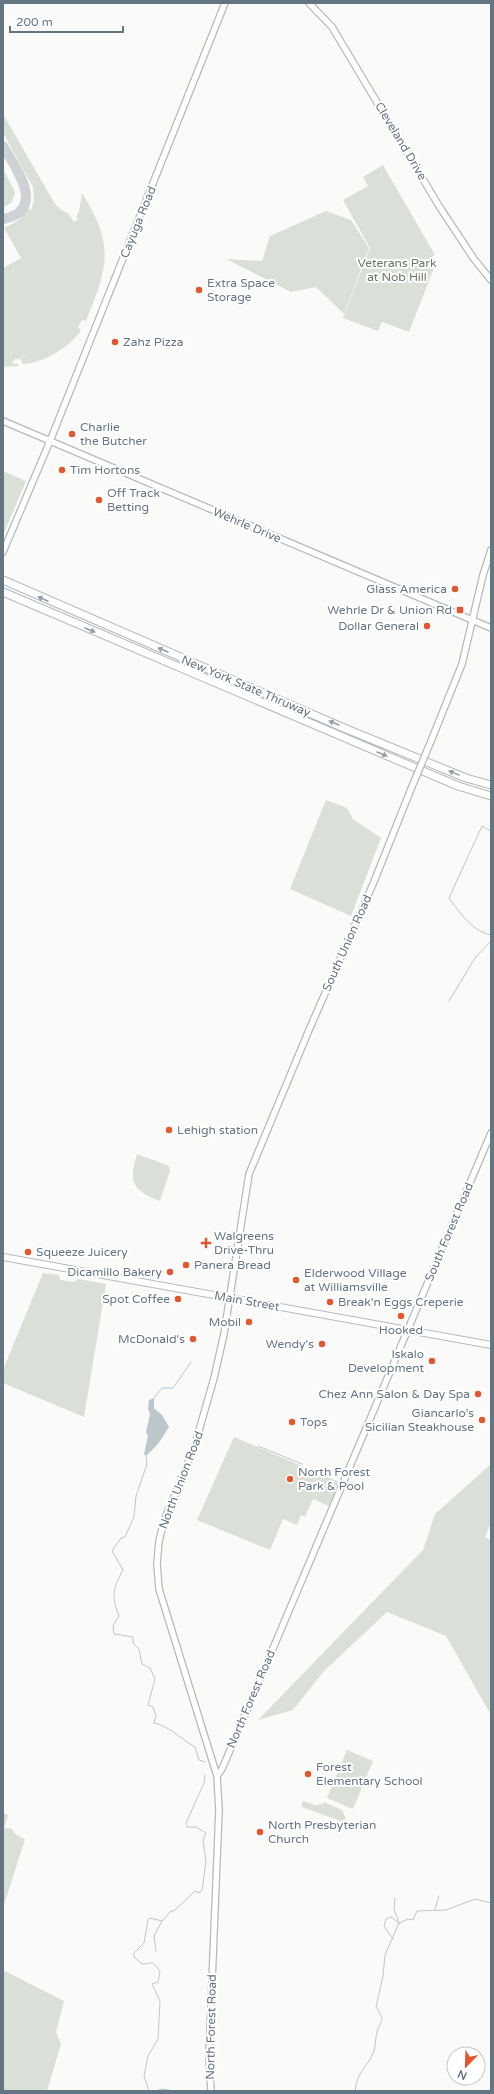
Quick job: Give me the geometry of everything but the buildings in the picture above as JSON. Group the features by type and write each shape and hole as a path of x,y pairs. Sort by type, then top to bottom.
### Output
{"highway":[{"name":"New York State Thruway","path":"3,580 344,728 466,778 491,785"},
{"name":"New York State Thruway","path":"3,592 458,786 491,796"}],"main road":[{"name":"Cayuga Road","path":"3,552 50,441 225,3"},
{"name":"Cleveland Drive","path":"309,3 332,27 439,206 474,259 491,280"},
{"name":"Wehrle Drive","path":"3,421 491,628"},
{"name":"South Union Road","path":"230,1298 252,1167 309,1030 373,884 461,668 479,591 491,550"},
{"name":"South Forest Road","path":"407,1330 491,1133"},
{"name":"Main Street","path":"3,1257 491,1345"},
{"name":"North Union Road","path":"217,1776 159,1589 157,1564 159,1541 164,1521 190,1459 202,1422 219,1355 230,1298"},
{"name":"North Forest Road","path":"211,2091 209,2072 209,2040 219,1810 217,1776 222,1769 407,1330"}],"green space":[{"path":"3,114 55,204 61,210 68,213 74,222 78,219 76,217 79,211 82,193 93,211 100,228 104,242 105,256 103,270 93,302 86,321 82,320 78,327 81,330 76,336 63,348 47,358 23,364 20,359 36,349 19,359 15,359 12,363 19,364 18,366 3,367 3,268 21,258 4,228 19,220 28,209 31,210 34,200 33,187 3,133"},
{"name":"Veterans Park at Nob Hill","path":"383,165 435,255 432,256 437,264 434,268 409,332 382,322 378,331 343,318 370,248 343,200 368,186 363,177"},
{"path":"3,169 15,192 12,202 3,208"},
{"path":"326,211 351,220 369,248 344,314 316,287 291,292 226,259 262,261 270,236"},
{"path":"3,471 26,481 3,535"},
{"path":"326,800 347,808 353,819 381,838 351,916 290,889"},
{"path":"137,1154 169,1166 170,1171 160,1201 138,1189 135,1184 133,1172"},
{"path":"43,1273 59,1275 60,1280 74,1282 78,1279 106,1284 84,1417 3,1383 3,1370"},
{"path":"234,1437 339,1482 329,1506 313,1499 305,1517 301,1515 297,1525 283,1519 270,1550 197,1520"},
{"path":"491,1464 491,1523 485,1537 491,1540 491,1715 446,1636 387,1612 324,1671 293,1710 258,1720 423,1550 435,1514"},
{"path":"347,1750 373,1761 353,1809 327,1798"},
{"path":"303,1801 318,1806 320,1803 322,1805 324,1802 342,1810 346,1819 341,1821 304,1808 301,1806"},
{"path":"3,1813 8,1815 4,1828 12,1829 15,1834 25,1839 3,1908"},
{"path":"3,1970 64,2001 56,2032 61,2044 47,2091 3,2091"}],"shaded area":[{"path":"154,1398 154,1408 162,1415 169,1427 158,1444 146,1456 144,1454 148,1436 146,1432 150,1414 148,1409 149,1400"}],"waterway":[{"path":"491,831 482,826 449,898 467,921 478,930 491,935"},
{"path":"449,1001 475,958 491,941"},
{"path":"154,1398 162,1388 173,1388 191,1362"},
{"path":"258,1446 302,1464"},
{"path":"146,1456 147,1464 136,1496 134,1517 125,1537 121,1538 112,1551 123,1570 114,1592 116,1609 119,1616 113,1626 114,1634 133,1637 133,1643 139,1649 142,1664 150,1668 155,1679 148,1705 153,1707 156,1716 154,1723 170,1730 195,1747 199,1760 205,1762"},
{"path":"149,2091 144,2076 148,2056 158,2039 160,2001 152,1984 158,1982 160,1972 152,1963 142,1964 134,1957 134,1953 144,1943 148,1920 150,1918 162,1921 171,1911 174,1911 195,1891 199,1893 202,1890 206,1862 203,1840 206,1833 196,1827 187,1827 186,1823 204,1783 205,1775"},
{"path":"435,1909 439,1896"},
{"path":"395,1898 394,1909 399,1923"},
{"path":"355,2091 360,2074 375,2049 376,2034 382,2020 376,2007 383,1976 385,1955 399,1923 408,1919 413,1920 417,1911 446,1910 475,1899 491,1903"},
{"path":"393,1939 384,1926 386,1919 391,1917 399,1923"},
{"path":"156,1951 154,1936 162,1921"},
{"path":"155,2091 162,2089 175,2091"}],"taxiway":[{"path":"3,146 20,176 26,197 24,207 16,214 3,219"}],"place":[{"name":"Extra Space Storage","path":"199,290"},
{"name":"Zahz Pizza","path":"115,342"},
{"name":"Charlie the Butcher","path":"72,434"},
{"name":"Tim Hortons","path":"62,470"},
{"name":"Off Track Betting","path":"99,500"},
{"name":"Glass America","path":"455,589"},
{"name":"Wehrle Dr & Union Rd","path":"460,610"},
{"name":"Dollar General","path":"427,626"},
{"name":"Lehigh station","path":"169,1130"},
{"name":"Walgreens Drive-Thru","path":"206,1243"},
{"name":"Squeeze Juicery","path":"28,1252"},
{"name":"Panera Bread","path":"186,1265"},
{"name":"Dicamillo Bakery","path":"170,1272"},
{"name":"Elderwood Village at Williamsville","path":"296,1280"},
{"name":"Spot Coffee","path":"178,1299"},
{"name":"Break'n Eggs Creperie","path":"330,1302"},
{"name":"Hooked","path":"401,1316"},
{"name":"Mobil","path":"249,1322"},
{"name":"McDonald's","path":"193,1339"},
{"name":"Wendy's","path":"322,1344"},
{"name":"Iskalo Development","path":"432,1361"},
{"name":"Chez Ann Salon & Day Spa","path":"478,1394"},
{"name":"Giancarlo’s Sicilian Steakhouse","path":"482,1420"},
{"name":"Tops","path":"292,1422"},
{"name":"North Forest Park & Pool","path":"290,1479"},
{"name":"Forest Elementary School","path":"308,1774"},
{"name":"North Presbyterian Church","path":"260,1832"}]}
